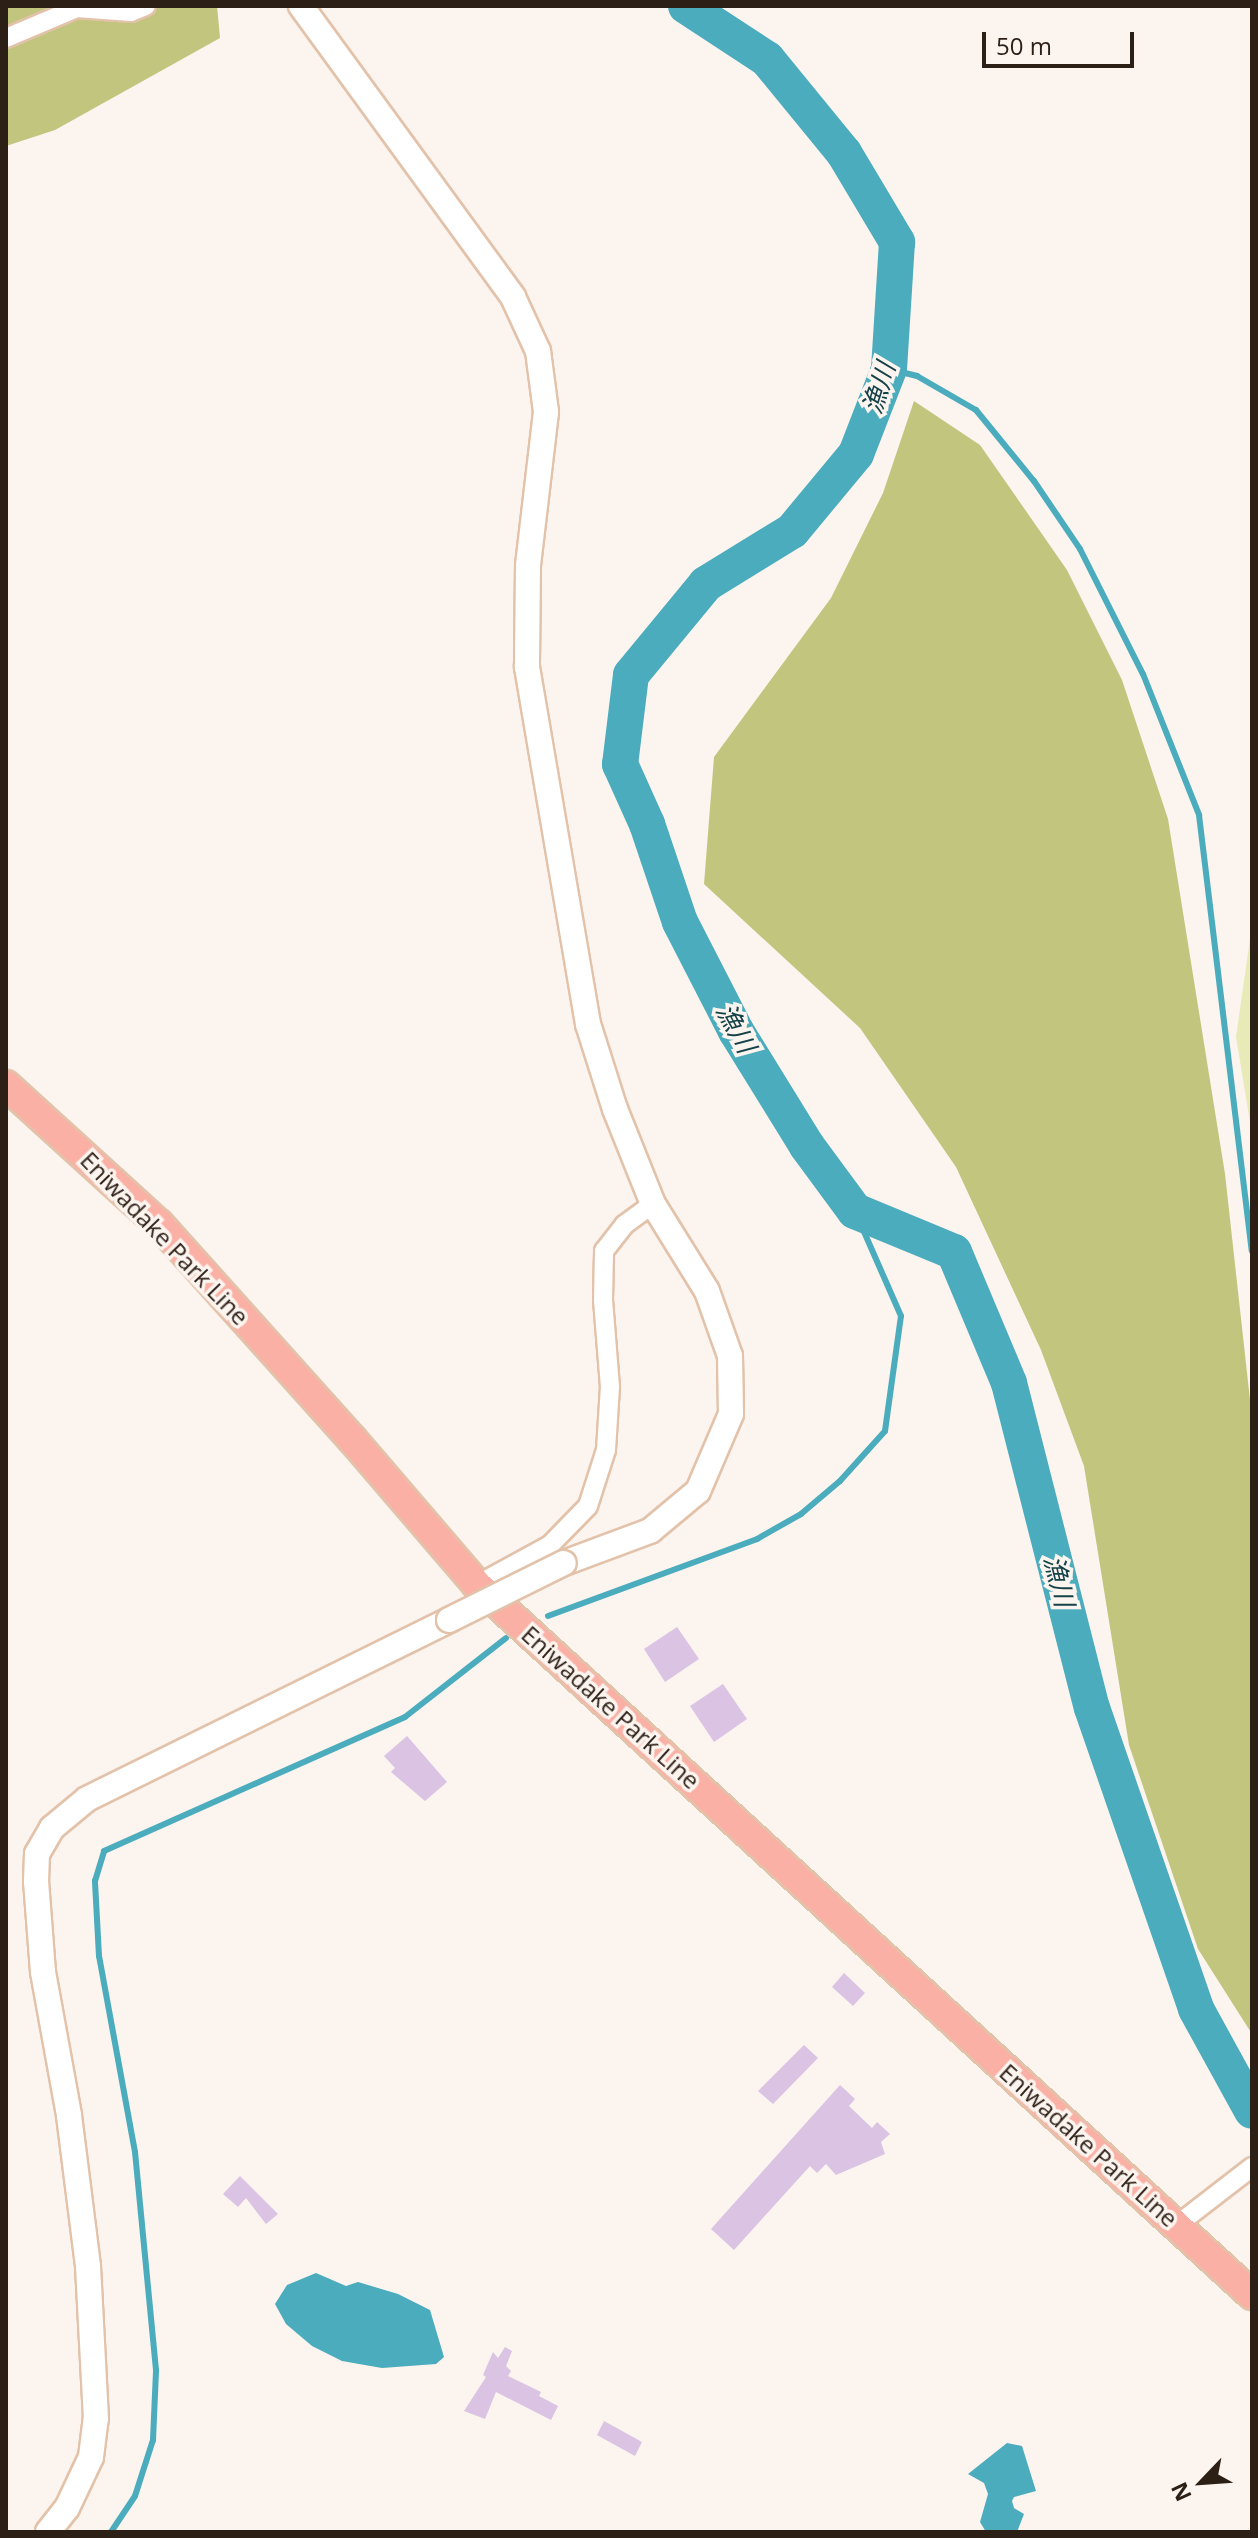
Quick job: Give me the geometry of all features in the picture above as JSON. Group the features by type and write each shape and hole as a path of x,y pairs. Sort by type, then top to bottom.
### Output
{"main road":[{"name":"Eniwadake Park Line","path":"6,1085 159,1224 352,1439 477,1585 1252,2295"}],"street":[{"path":"6,38 77,8 131,12 146,6"},
{"path":"48,2532 67,2508 91,2457 96,2419 88,2266 69,2115 43,1972 36,1882 37,1854 52,1828 87,1799 564,1563 650,1531 698,1491 731,1414 730,1356 707,1291 653,1204 615,1109 588,1024 527,667 528,566 546,412 538,351 513,297 301,6"},
{"path":"477,1585 550,1545 588,1506 606,1450 610,1387 603,1300 604,1251 624,1225 653,1204"},
{"path":"1177,2225 1247,2171"}],"green space":[{"path":"6,6 217,6 220,38 55,130 6,146"},
{"path":"914,401 980,445 1067,570 1122,680 1168,819 1225,1174 1252,1418 1252,2034 1198,1949 1129,1745 1084,1466 1041,1350 956,1167 860,1028 704,884 714,757 831,598 883,493"},
{"path":"1252,925 1252,1134 1236,1037"}],"water":[{"path":"316,2273 346,2286 358,2282 398,2294 430,2310 444,2357 436,2364 382,2368 342,2361 312,2346 286,2324 275,2304 287,2285"},
{"path":"1007,2443 1022,2446 1036,2491 1014,2497 1012,2501 1014,2508 1024,2514 1017,2532 986,2532 980,2522 988,2494 984,2483 968,2474"}],"building":[{"path":"677,1627 699,1659 665,1682 644,1649"},
{"path":"723,1684 747,1719 714,1742 690,1706"},
{"path":"407,1736 447,1782 425,1801 391,1772 395,1768 384,1756"},
{"path":"844,1973 865,1993 853,2006 832,1987"},
{"path":"804,2045 818,2058 773,2104 758,2091"},
{"path":"840,2085 855,2099 849,2106 872,2128 877,2122 890,2134 881,2142 885,2154 836,2175 826,2164 817,2173 810,2166 734,2250 711,2229"},
{"path":"240,2176 278,2214 266,2224 246,2198 238,2207 223,2194"},
{"path":"505,2347 512,2351 506,2366 511,2371 508,2376 541,2392 539,2396 558,2406 551,2420 496,2392 485,2419 464,2411 486,2377 483,2375 493,2352 498,2358"},
{"path":"604,2421 642,2442 635,2456 597,2435"}],"waterway":[{"name":"漁川","path":"686,6 767,59 844,153 897,242 889,369 856,454 792,531 706,584 631,675 620,764 647,824 680,922 736,1031 807,1146 855,1211 954,1252 1009,1383 1092,1708 1196,2009 1252,2111"},
{"path":"889,369 917,376 976,410 1034,481 1080,549 1143,674 1199,815 1252,1251"},
{"path":"548,1616 757,1539 801,1514 840,1481 885,1431 901,1316 855,1211"},
{"path":"111,2532 135,2496 153,2440 156,2370 135,2152 99,1956 95,1881 104,1851 405,1717 506,1638"}]}
